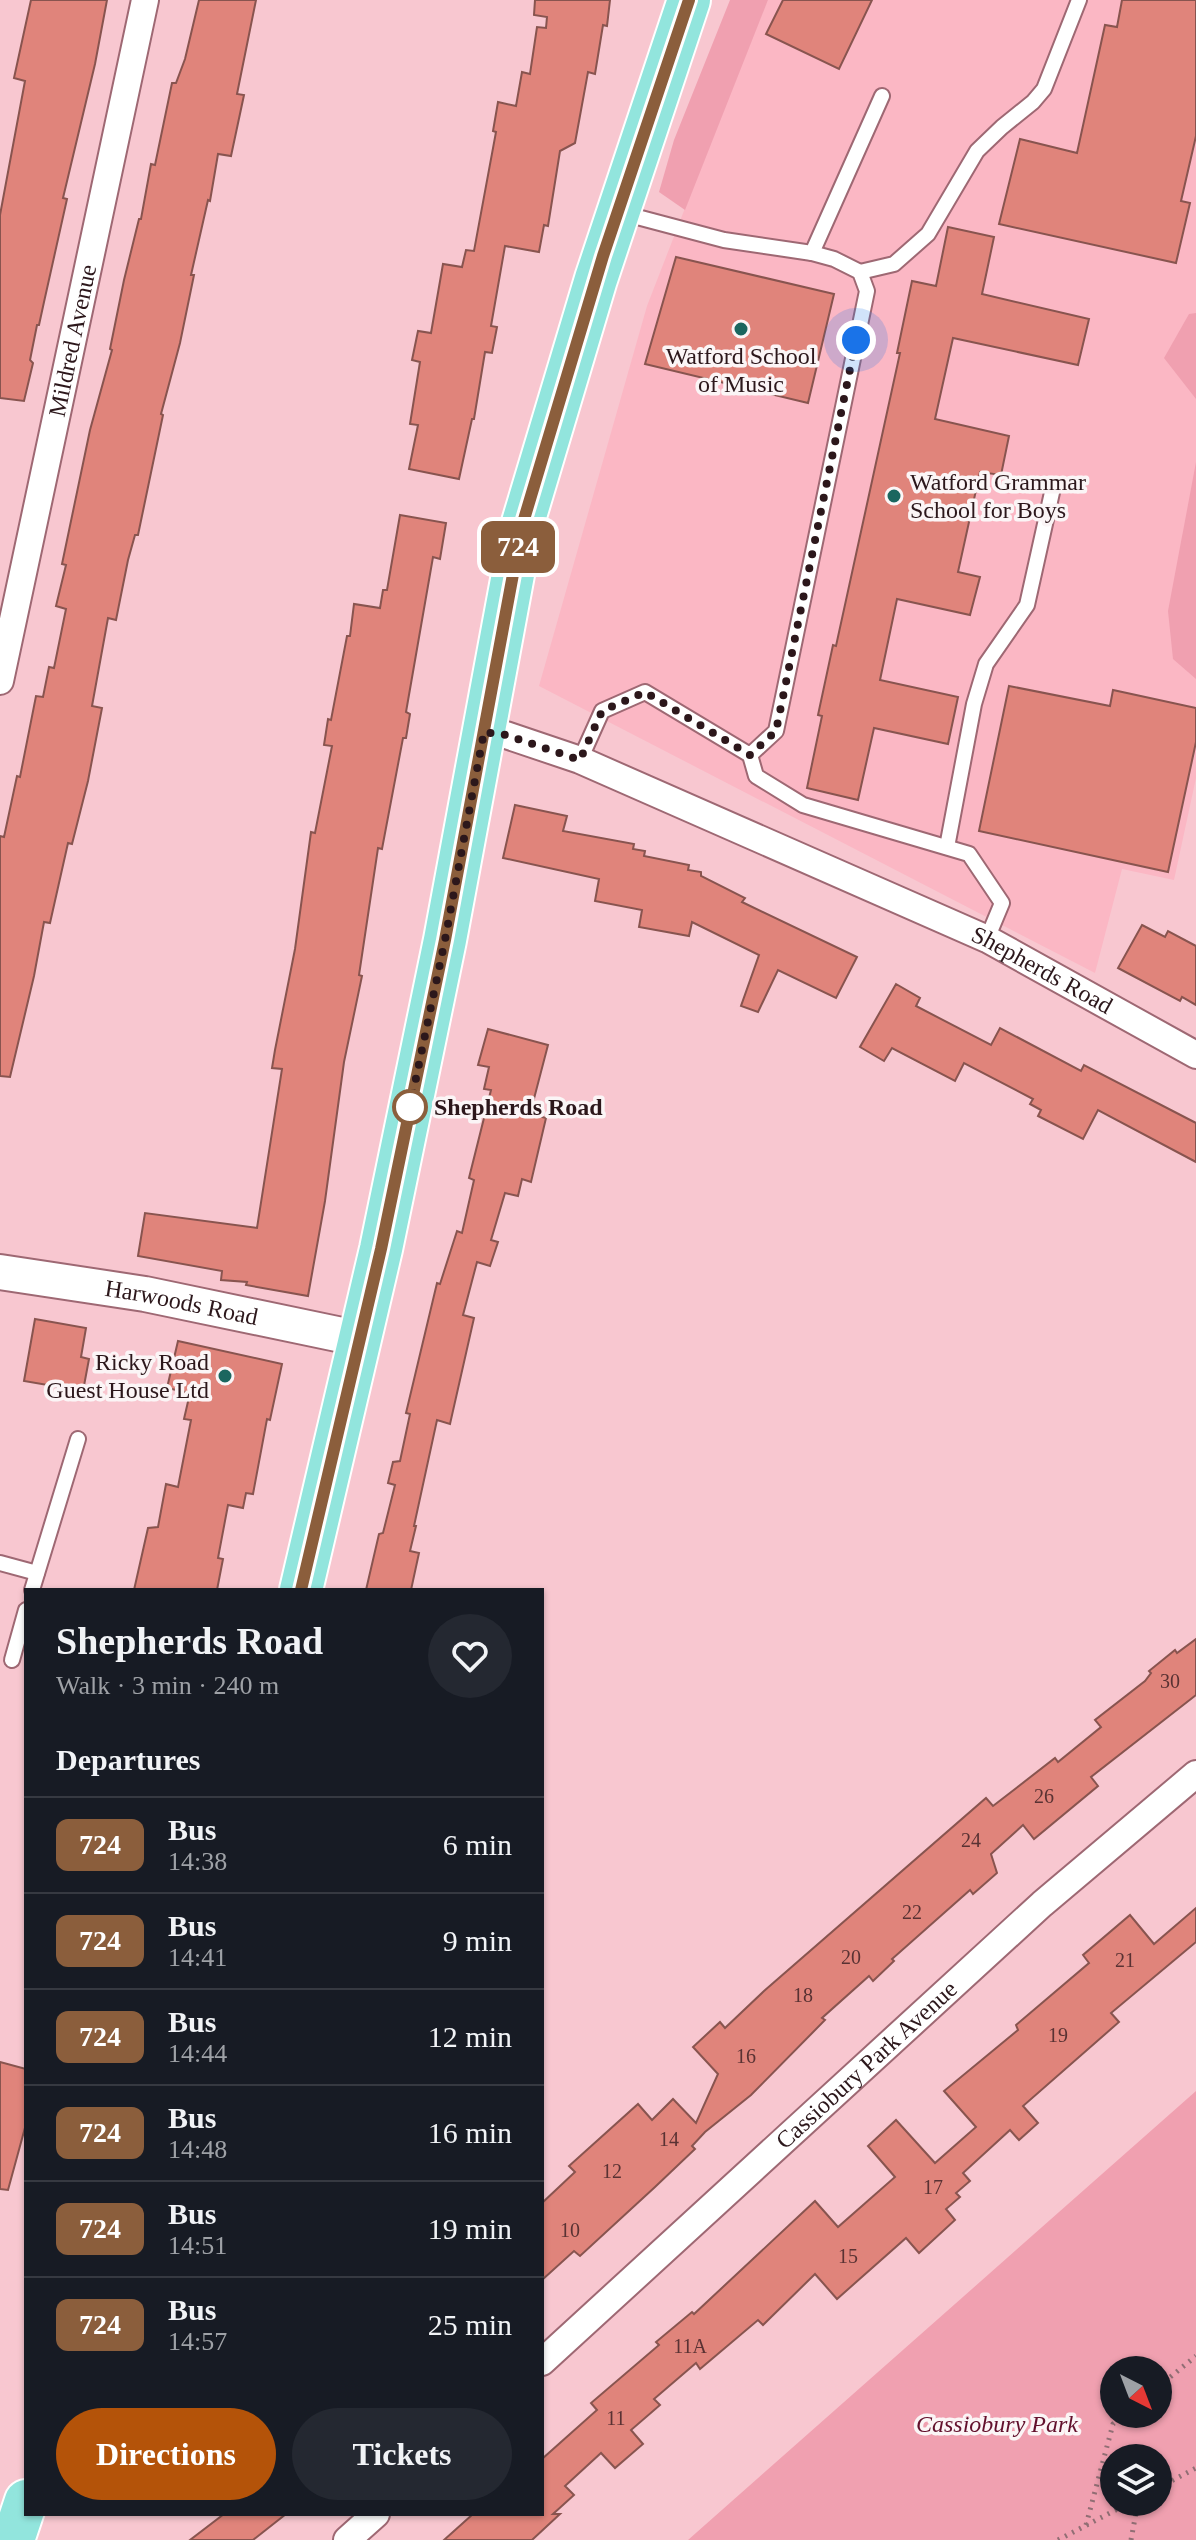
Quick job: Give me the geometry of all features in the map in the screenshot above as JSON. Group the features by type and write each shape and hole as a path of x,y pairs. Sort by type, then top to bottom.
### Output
{"main road":[{"path":"301,1588 361,1339 445,940 522,526 618,211 689,0"},
{"path":"13,2540 24,2507"}],"street":[{"name":"Mildred Avenue","path":"0,681 145,0"},
{"name":"Shepherds Road","path":"484,732 506,735 580,760 987,939 1196,1055"},
{"name":"Harwoods Road","path":"0,1272 145,1294 361,1339"},
{"name":"Cassiobury Park Avenue","path":"544,2360 1042,1904 1196,1774"},
{"path":"347,2540 374,2516"}],"lane":[{"path":"618,211 724,240 812,253 834,259 860,272 894,264 928,234 977,151 1044,89 1079,0"},
{"path":"812,253 882,96"},
{"path":"750,755 776,731 867,291 860,272"},
{"path":"947,847 974,704 986,664 1027,605 1053,488"},
{"path":"580,760 602,711 645,692 750,755 756,776 803,805 969,854 1002,903 987,939"},
{"path":"33,1588 78,1439"},
{"path":"0,1563 37,1573"},
{"path":"12,1660 24,1617"}],"path":[{"path":"1172,2373 1196,2356"},
{"path":"1086,2525 1112,2428"},
{"path":"1172,2481 1196,2468"},
{"path":"1058,2540 1104,2516"},
{"path":"1131,2540 1135,2516"}],"shaded area":[{"name":"Watford Grammar School for Boys","path":"768,0 1196,0 1196,778 1174,880 1122,869 1095,973 539,686 647,306"}],"green space":[{"path":"730,0 768,0 685,210 659,192 674,140"},
{"path":"1196,313 1196,399 1164,358 1189,314"},
{"path":"1196,462 1196,679 1173,659 1168,611"},
{"name":"Cassiobury Park","path":"1196,2091 1196,2540 688,2540"}],"building":[{"path":"31,0 107,0 63,198 67,199 37,325 30,360 33,363 24,401 0,398 0,215 25,81 14,78"},
{"path":"199,0 256,0 237,94 244,95 231,156 218,154 138,535 135,535 128,560 116,620 108,618 92,706 102,708 88,781 72,844 68,843 50,923 44,922 10,1077 0,1076 0,836 4,837 17,776 20,777 36,696 43,697 49,667 54,668 66,609 56,606 66,565 62,564 90,430 112,350 124,280 141,219 151,164 155,165 172,83 176,83 185,59"},
{"path":"535,0 610,0 595,74 588,72 575,143 560,151 548,226 544,225 539,252 505,246 491,326 497,327 492,353 485,352 474,419 459,479 409,469 418,425 410,424 420,362 412,360 418,331 431,333 443,264 462,267 466,250 474,251 496,132 493,131 498,102 516,106 522,72 530,74 537,27 546,28 547,17 534,15"},
{"path":"783,0 872,0 839,69 766,34"},
{"path":"1122,0 1196,0 1196,136 1181,201 1190,203 1176,263 999,224 1020,139 1077,153 1105,25 1117,27"},
{"name":"Watford Grammar School for Boys","path":"948,227 994,237 982,294 1089,319 1078,365 953,338 935,419 1009,436 1001,475 980,472 958,572 980,577 970,615 897,599 880,680 958,697 948,744 874,728 858,800 807,788 822,716 818,715 900,353 897,353 912,281 936,286"},
{"name":"Watford School of Music","path":"676,257 834,294 808,403 645,364"},
{"path":"400,515 446,523 440,559 433,557 406,712 410,714 406,738 403,738 382,849 378,848 359,975 362,976 344,1062 308,1296 246,1285 247,1282 221,1280 222,1271 138,1256 145,1213 257,1228 282,1069 272,1068 295,949 311,832 315,833 332,746 324,745 328,719 331,720 354,604 380,608 383,590 387,590"},
{"path":"1009,686 1110,706 1113,690 1196,708 1196,742 1168,872 979,831"},
{"path":"515,805 567,816 563,831 634,844 633,849 645,851 644,856 689,865 688,870 701,872 701,876 745,898 742,902 857,957 836,998 778,970 758,1012 741,1006 759,955 692,922 689,936 639,927 642,910 595,901 599,879 503,858"},
{"path":"1142,925 1165,937 1168,931 1196,946 1196,1005 1182,997 1180,1001 1118,968"},
{"path":"896,984 920,998 916,1006 991,1045 1000,1028 1081,1071 1084,1065 1196,1123 1196,1162 1098,1110 1083,1139 1038,1116 1041,1110 1030,1104 1033,1099 964,1063 955,1081 892,1048 884,1061 860,1047"},
{"path":"488,1029 548,1045 530,1114 546,1118 531,1182 522,1179 518,1196 505,1193 491,1240 498,1242 490,1266 477,1262 463,1315 474,1318 450,1424 437,1420 414,1526 410,1551 419,1553 411,1588 366,1588 395,1485 388,1483 393,1462 400,1461 410,1414 406,1413 437,1283 440,1284 457,1231 462,1233 474,1180 469,1178 491,1090 484,1089 489,1067 478,1065"},
{"path":"35,1319 86,1328 81,1357 89,1359 83,1391 24,1381"},
{"path":"178,1341 282,1364 270,1420 267,1419 253,1494 246,1493 243,1508 228,1505 218,1558 223,1559 217,1588 134,1588 148,1528 158,1527 166,1484 178,1487 191,1420 184,1419 190,1393 167,1388"},
{"path":"1196,1639 1196,1695 1091,1777 1098,1786 1034,1839 1023,1825 991,1854 997,1873 973,1894 970,1890 892,1959 894,1961 873,1981 869,1976 822,2018 825,2020 751,2095 705,2132 692,2146 695,2149 655,2187 580,2256 574,2251 544,2278 544,2201 575,2172 569,2166 638,2104 652,2120 673,2099 696,2123 718,2074 693,2047 720,2022 725,2028 986,1798 993,1806 1055,1758 1058,1762 1101,1727 1095,1720 1145,1681 1151,1673 1149,1671 1175,1650 1177,1653"},
{"path":"1196,1908 1196,1942 1111,2013 1119,2022 1023,2106 1038,2123 1019,2140 1010,2130 963,2173 970,2181 956,2193 960,2197 946,2209 955,2220 919,2253 906,2238 837,2299 815,2274 763,2325 758,2320 700,2369 696,2363 654,2399 660,2405 631,2430 643,2444 615,2468 601,2453 565,2486 574,2495 553,2514 560,2514 532,2540 444,2540 471,2516 544,2516 544,2457 597,2410 591,2403 659,2345 656,2342 692,2312 694,2314 815,2201 838,2227 895,2177 868,2146 896,2120 935,2163 976,2127 944,2091 1018,2030 1016,2025 1089,1963 1083,1955 1130,1915 1154,1944"},
{"path":"0,2062 24,2068 24,2131 8,2190 0,2189"},
{"path":"221,2516 283,2516 253,2540 190,2540"}],"bus line":[{"name":"724","path":"301,1588 381,1249 445,940 522,526 603,256 689,0"}],"place":[{"name":"Watford School of Music","path":"741,329"},
{"name":"Watford Grammar School for Boys","path":"894,496"},
{"name":"Shepherds Road","path":"410,1107"},
{"name":"Ricky Road Guest House Ltd","path":"225,1376"}],"route":[{"path":"410,1107 484,732 506,735 580,760 602,711 645,692 750,755 776,731 856,340"}]}
